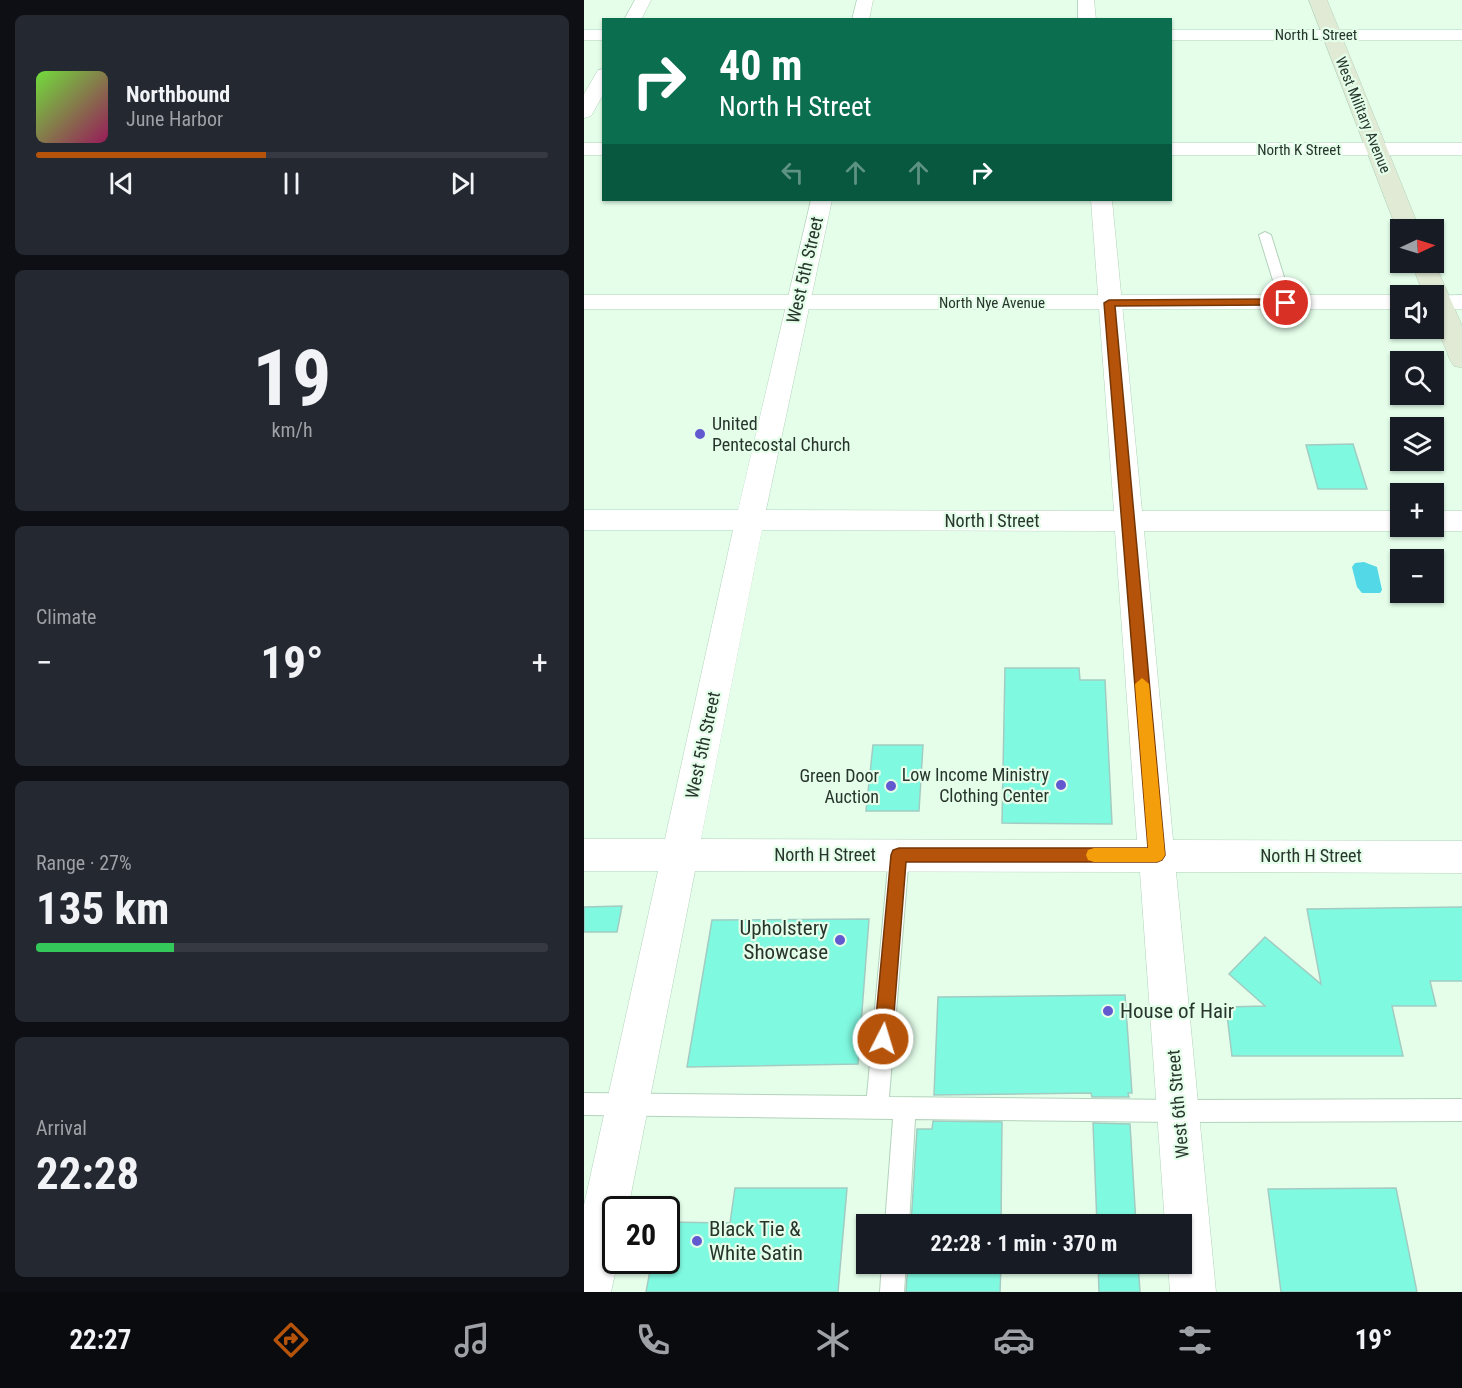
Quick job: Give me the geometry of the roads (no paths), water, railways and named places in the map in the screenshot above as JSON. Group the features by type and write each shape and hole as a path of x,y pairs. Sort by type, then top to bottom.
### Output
{"main road":[{"name":"West Military Avenue","path":"1318,0 1405,219"},
{"path":"1428,273 1445,302 1463,360"}],"street":[{"path":"633,18 642,0"},
{"path":"860,18 864,0"},
{"path":"1086,0 1087,18"},
{"path":"584,35 602,35"},
{"name":"North L Street","path":"1172,35 1463,35"},
{"path":"584,112 602,78"},
{"path":"584,149 602,149"},
{"name":"North K Street","path":"1172,149 1463,149"},
{"name":"West 5th Street","path":"588,1292 750,520 821,201"},
{"name":"West 6th Street","path":"1102,201 1193,1292"},
{"name":"North Nye Avenue","path":"584,302 1390,302"},
{"name":"North I Street","path":"584,520 1390,521"},
{"path":"1444,521 1463,521"},
{"name":"North H Street","path":"584,855 1463,857"}],"lane":[{"path":"1265,235 1286,303"},
{"path":"877,1108 899,855"},
{"path":"584,1104 1179,1111 1463,1110"},
{"path":"897,1214 905,1108"},
{"path":"892,1292 893,1274"}],"water":[{"path":"1364,562 1377,567 1382,590 1380,593 1362,593 1357,587 1352,567 1355,563"}],"place":[{"name":"United Pentecostal Church","path":"700,434"},
{"name":"Low Income Ministry Clothing Center","path":"1061,785"},
{"name":"Green Door Auction","path":"891,786"},
{"name":"Upholstery Showcase","path":"840,940"},
{"name":"House of Hair","path":"1108,1011"},
{"name":"Black Tie & White Satin","path":"697,1241"}]}
